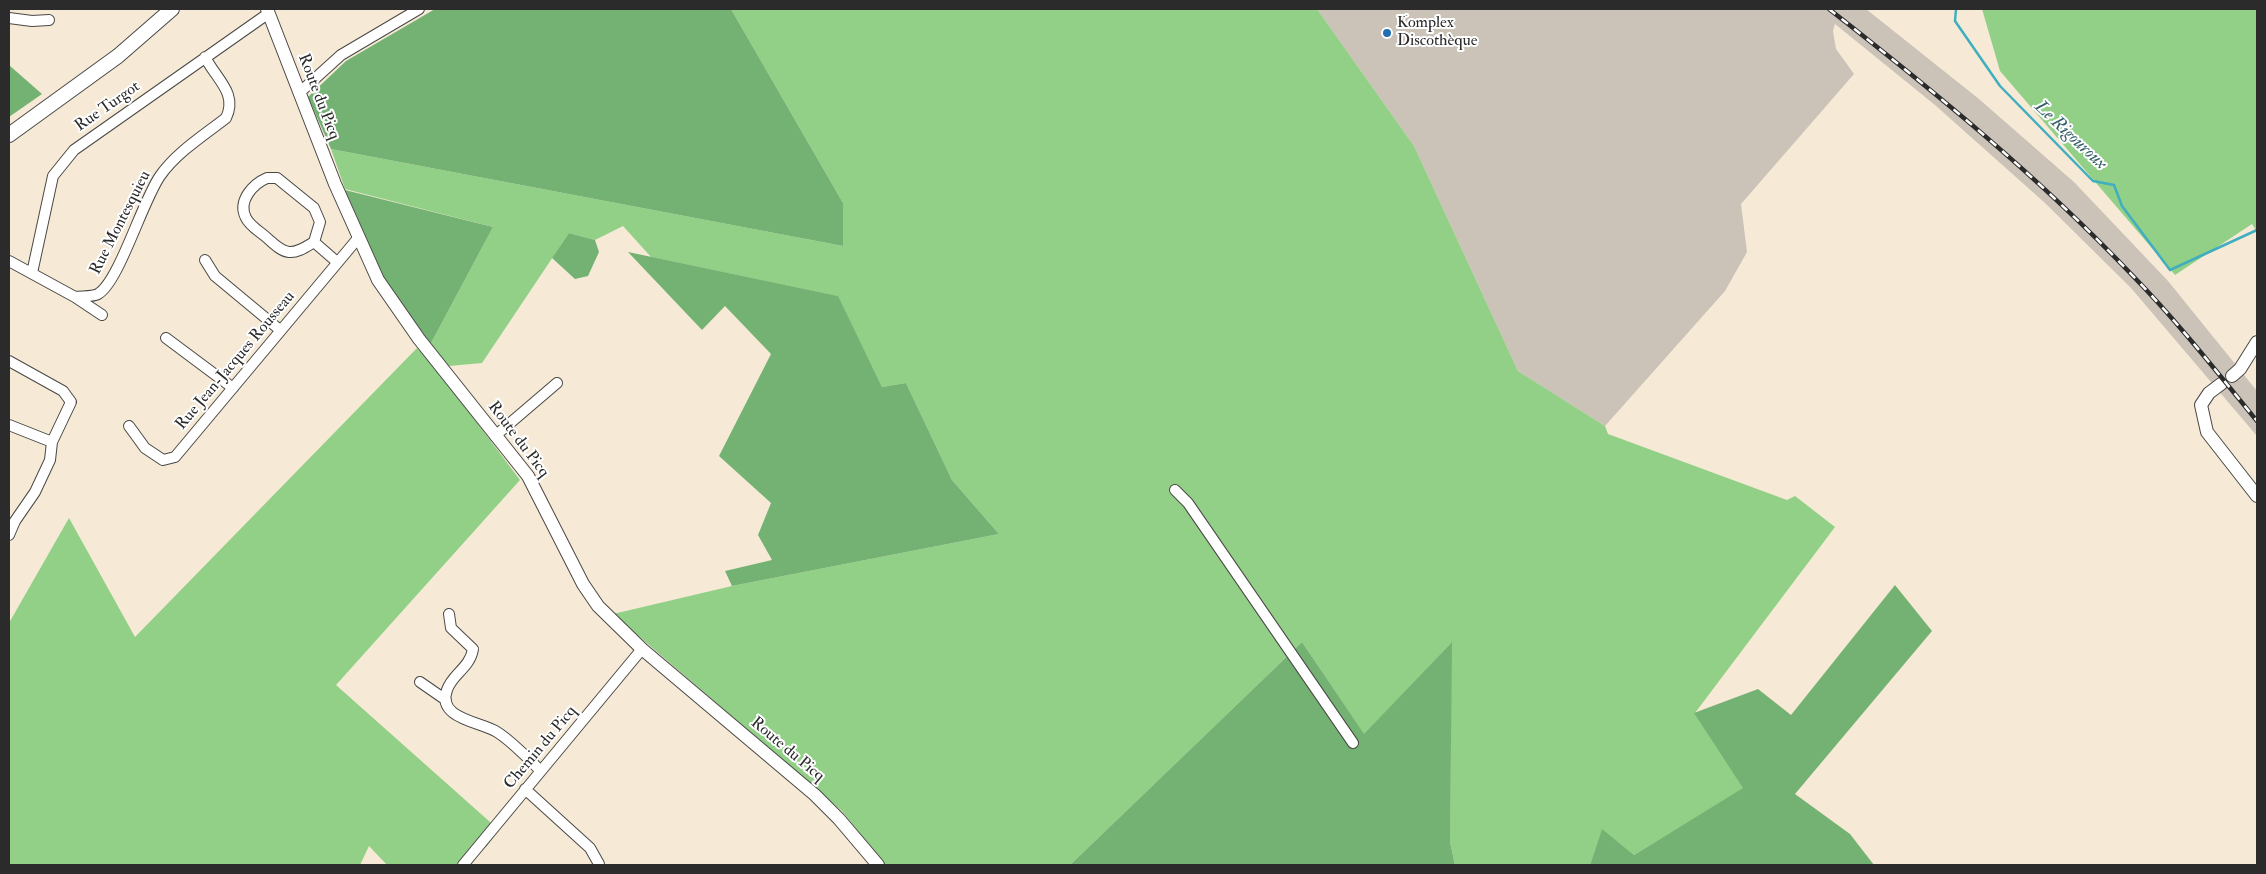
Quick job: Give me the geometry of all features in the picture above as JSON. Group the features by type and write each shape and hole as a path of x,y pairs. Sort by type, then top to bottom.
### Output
{"main road":[{"path":"9,135 118,56 172,9"}],"street":[{"path":"299,93 340,55 419,9"},
{"name":"Route du Picq","path":"268,11 335,184 378,280 419,339 528,476 595,602 642,649 815,794 878,865"},
{"name":"Rue Turgot","path":"32,273 53,176 74,150 268,11"},
{"path":"9,18 32,21 49,20"},
{"name":"Rue Montesquieu","path":"76,297 97,295 111,282 145,201 159,177 173,159 226,118 230,108 230,97 205,57"},
{"path":"267,178 277,178 285,183 314,208 318,214 319,231 314,242 296,251 288,252 280,249 247,219 244,211 244,201 249,191 260,181 267,178"},
{"name":"Rue Jean-Jacques Rousseau","path":"129,426 145,448 163,460 175,457 359,237"},
{"path":"314,242 337,262"},
{"path":"205,260 215,276 280,330"},
{"path":"9,261 76,297 102,315"},
{"path":"166,338 232,388"},
{"path":"2257,342 2240,369 2209,393 2201,405 2207,432 2257,496"},
{"path":"9,361 63,391 71,402 52,442 50,460 35,492 12,521 9,535"},
{"path":"495,436 557,383"},
{"path":"9,425 52,442"},
{"path":"1175,490 1188,503 1353,743"},
{"path":"449,614 451,628 473,649 472,659 447,690 446,700 449,710 466,720 497,732 541,770"},
{"name":"Chemin du Picq","path":"463,865 642,649"},
{"path":"420,682 446,700"},
{"path":"525,790 590,848 599,864"}],"shaded area":[{"path":"1317,9 1866,9 1979,99 2074,182 2168,281 2257,391 2257,436 2131,288 2045,203 1935,105 1835,24 1833,31 1836,49 1854,74 1741,204 1747,252 1725,291 1605,426 1518,371 1414,146"}],"green space":[{"path":"435,9 731,9 843,203 843,246 331,149 308,97 346,61"},
{"path":"731,9 1317,9 1414,146 1518,371 1605,426 1608,434 1787,500 1795,496 1835,527 1695,713 1744,788 1634,855 1602,830 1590,865 1455,865 1450,842 1451,643 1364,735 1302,642 1070,865 885,865 842,811 613,614 732,586 999,534 952,480 906,383 882,387 837,296 651,257 623,226 595,240 569,233 482,363 449,366 430,345 493,227 345,189 331,149 843,246 843,203"},
{"path":"1982,9 2257,9 2257,232 2252,224 2175,275 2000,71"},
{"path":"9,65 42,94 9,117"},
{"path":"345,190 493,227 430,345 385,280"},
{"path":"569,233 595,240 599,252 588,276 575,279 552,258"},
{"path":"628,252 838,296 882,387 906,383 952,480 999,534 732,586 725,571 772,560 758,535 771,503 719,456 771,354 725,306 702,330"},
{"path":"417,348 439,372 520,480 336,685 499,830 487,846 466,865 387,865 369,846 360,865 9,865 9,623 69,518 135,637"},
{"path":"1895,585 1932,631 1795,794 1850,834 1874,865 1590,865 1602,829 1634,855 1743,788 1694,713 1758,689 1791,715"},
{"path":"1302,642 1364,734 1452,642 1450,842 1455,865 1070,865"}],"waterway":[{"name":"Le Rigouroux","path":"1956,9 1955,21 2000,86 2093,181 2114,185 2122,206 2170,270 2257,230"}],"railway":[{"path":"1829,9 1985,136 2097,239 2165,310 2257,421"}],"place":[{"name":"Komplex Discothèque","path":"1387,33"}]}
